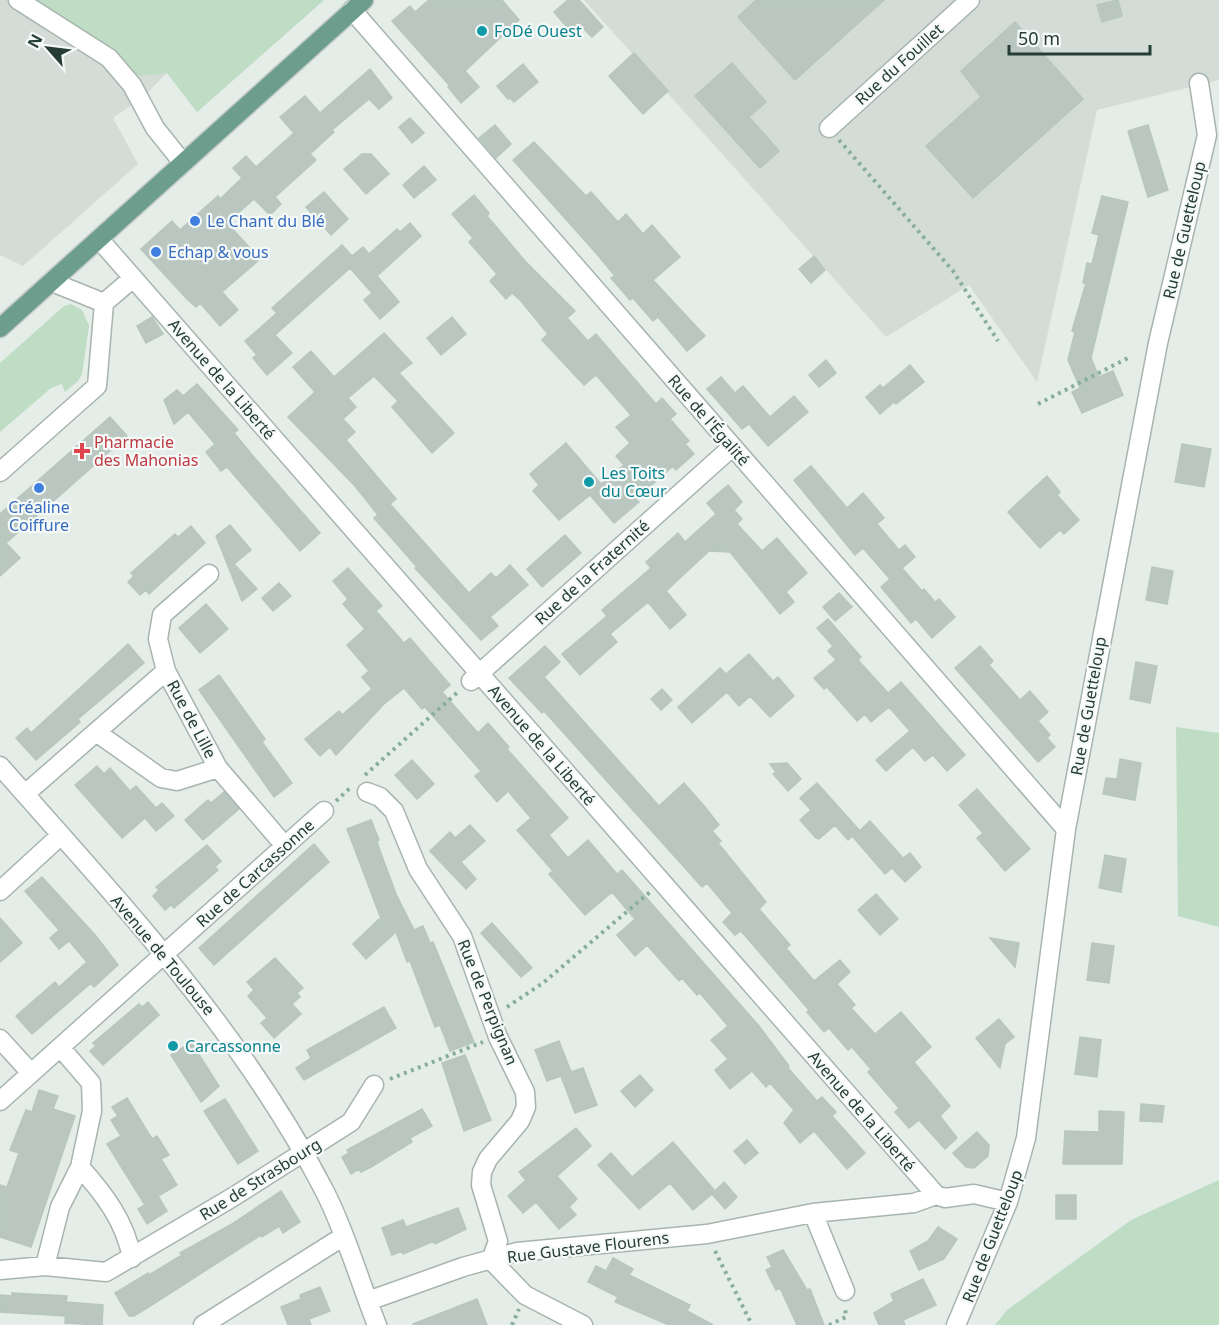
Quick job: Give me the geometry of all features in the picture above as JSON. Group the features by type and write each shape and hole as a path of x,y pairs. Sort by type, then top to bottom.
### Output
{"main road":[{"path":"0,328 358,5"}],"street":[{"path":"18,0 109,58 132,85 155,128 183,163"},
{"name":"Rue du Fouillet","path":"829,128 970,0"},
{"name":"Rue de l'Égalité","path":"358,5 732,447 1066,830"},
{"name":"Rue de Guetteloup","path":"956,1325 1008,1202 1026,1138 1066,830 1136,449 1158,343 1207,135 1199,83"},
{"name":"Avenue de la Liberté","path":"99,239 475,677 662,882 936,1195"},
{"path":"0,472 97,386 104,303 133,278"},
{"path":"52,282 104,303"},
{"name":"Rue de la Fraternité","path":"475,677 732,447"},
{"name":"Rue de Lille","path":"209,574 162,615 158,639 165,671 218,768 285,846"},
{"name":"Rue de Lille","path":"25,795 165,671"},
{"name":"Rue de Lille","path":"96,732 160,778 177,781 218,768"},
{"name":"Avenue de Toulouse","path":"0,766 165,954 237,1047 325,1192 344,1236 376,1325"},
{"name":"Rue de Perpignan","path":"361,785 380,796 394,811 418,869 462,936 498,1037 525,1092 526,1107 520,1121 488,1159 482,1172 481,1185 498,1241 491,1260"},
{"name":"Rue de Carcassonne","path":"0,1101 324,812"},
{"path":"0,891 60,835"},
{"path":"0,1039 31,1073"},
{"path":"45,1266 60,1207 80,1167 92,1111 91,1083 60,1047"},
{"name":"Rue de Strasbourg","path":"0,1270 45,1266 106,1272 232,1197 351,1122 374,1085"},
{"path":"80,1167 112,1207 124,1230 132,1258"},
{"path":"936,1195 945,1198 974,1194 1008,1202"},
{"name":"Rue Gustave Flourens","path":"368,1302 463,1267 525,1251 707,1234 813,1213 914,1203 936,1195"},
{"path":"813,1213 845,1291"},
{"path":"203,1325 344,1236"},
{"path":"491,1260 525,1295 583,1325"}],"path":[{"path":"829,128 953,271 998,341"},
{"path":"1038,404 1128,358"},
{"name":"Rue de Carcassonne","path":"324,812 361,785 475,677"},
{"path":"491,1018 543,983 662,882"},
{"path":"374,1085 498,1037"},
{"path":"707,1234 752,1325"},
{"path":"829,1325 846,1317 845,1291"}],"shaded area":[{"path":"0,0 324,0 197,112 167,73 141,99 113,118 138,164 23,266 0,255"},
{"path":"584,0 1219,0 1219,80 1097,110 1037,382 969,285 886,337"}],"green space":[{"path":"14,0 324,0 197,112 167,73 140,76 73,39"},
{"path":"71,304 82,310 89,326 82,374 78,381 65,392 62,384 51,388 0,432 0,363 64,306"},
{"path":"1176,727 1219,733 1219,927 1178,916"},
{"path":"1219,1180 1219,1325 995,1325 1007,1310 1131,1220"}],"building":[{"path":"429,0 502,0 519,20 465,71 479,87 461,103 448,87 450,86 392,21 410,6 415,12"},
{"path":"568,0 579,0 603,27 592,37 580,25 572,33 554,12"},
{"path":"756,0 884,0 795,80 738,17"},
{"path":"1118,0 1122,16 1102,22 1097,5"},
{"path":"1015,22 1083,99 973,198 926,146 981,97 961,71"},
{"path":"634,53 668,91 643,114 609,76"},
{"path":"732,63 766,102 749,117 779,151 760,168 695,96"},
{"path":"523,64 538,82 514,102 508,99 497,86"},
{"path":"370,69 392,98 379,109 369,99 332,130 334,132 310,154 316,160 275,197 281,204 270,215 254,199 227,223 260,259 222,292 238,310 220,326 200,303 196,307 187,299 141,249 172,221 180,230 218,196 220,199 242,178 233,168 246,156 256,167 294,133 280,117 305,96 320,113"},
{"path":"410,118 424,133 412,143 399,127"},
{"path":"495,125 511,144 496,158 479,138"},
{"path":"1148,125 1168,190 1148,197 1128,131"},
{"path":"534,142 586,196 591,192 618,222 626,214 643,234 652,225 680,257 653,280 705,336 687,351 658,317 653,321 633,298 630,300 611,278 615,276 596,253 513,160"},
{"path":"362,154 371,154 389,174 366,194 344,169"},
{"path":"424,166 436,180 414,198 403,185"},
{"path":"324,192 348,219 331,235 306,207"},
{"path":"474,195 489,213 487,216 525,261 575,311 567,318 588,341 596,334 656,404 662,398 676,414 670,419 689,441 685,444 694,454 676,470 673,466 636,499 639,502 614,523 590,495 559,520 533,491 539,485 530,474 566,443 601,484 624,465 616,456 630,443 616,427 631,415 596,375 584,385 542,340 548,334 521,301 512,293 506,299 490,281 497,274 469,242 473,238 452,214"},
{"path":"1102,196 1128,202 1091,358 1099,377 1113,371 1123,395 1082,413 1072,392 1080,388 1068,360 1075,332 1072,331 1086,283 1083,283 1087,263 1092,264 1099,235 1092,233"},
{"path":"410,223 421,236 377,276 399,302 380,319 364,300 372,293 350,268 275,335 292,353 267,375 253,358 257,355 245,341 277,313 272,308 342,245 352,256 363,247 369,254 397,229 400,232"},
{"path":"814,256 825,270 811,283 799,269"},
{"path":"152,317 163,334 146,343 137,326"},
{"path":"452,317 466,334 441,355 427,338"},
{"path":"384,333 412,363 399,373 454,433 432,453 392,407 398,401 374,376 348,398 356,407 343,419 355,432 346,440 396,499 390,504 469,593 491,573 496,578 510,565 528,585 490,617 498,626 481,640 415,568 417,567 374,518 378,515 355,486 288,417 315,392 293,367 311,351 334,377"},
{"path":"826,360 836,373 819,387 809,375"},
{"path":"910,365 924,382 880,414 866,397 880,385 883,388"},
{"path":"721,377 735,393 743,386 770,417 794,396 808,412 768,446 749,424 742,429 707,389"},
{"path":"197,384 238,430 234,433 320,533 300,551 227,467 221,471 206,452 215,444 188,412 174,424 164,400 177,390 183,396"},
{"path":"110,417 127,436 6,543 20,558 0,576 0,514"},
{"path":"1182,444 1211,449 1204,487 1175,482"},
{"path":"811,466 847,508 863,493 884,518 877,524 899,550 905,545 915,557 902,568 922,591 924,589 935,602 939,599 955,617 932,638 916,619 911,623 881,587 890,579 863,548 855,555 794,480"},
{"path":"1047,476 1060,492 1057,495 1079,520 1064,534 1060,530 1040,548 1008,512"},
{"path":"728,485 742,502 734,510 742,519 737,524 762,551 777,538 807,573 786,592 794,602 780,614 730,552 709,551 666,591 686,615 670,629 648,602 610,634 617,642 580,675 562,654 607,616 602,610 651,568 646,562 678,533 685,542 716,514 707,503"},
{"path":"230,525 251,550 234,564 257,589 242,601 216,536"},
{"path":"191,526 205,543 149,594 146,590 140,595 128,582 134,576 131,573 175,534 178,537"},
{"path":"565,535 581,553 542,587 527,569"},
{"path":"1152,567 1173,571 1167,604 1146,600"},
{"path":"348,568 382,606 376,611 404,643 410,638 450,685 442,692 478,733 488,723 509,747 507,749 568,818 549,835 568,858 588,840 617,874 622,870 759,1026 789,1066 788,1068 817,1101 822,1097 836,1112 832,1116 865,1153 847,1169 814,1131 800,1143 784,1123 794,1110 770,1083 766,1087 752,1071 730,1089 715,1070 728,1059 711,1040 728,1026 700,993 697,995 682,978 679,981 647,945 635,956 617,935 635,919 612,892 585,915 549,874 553,871 517,830 531,818 508,791 497,802 475,776 481,771 425,707 422,709 404,688 384,704 336,755 330,747 320,756 305,739 339,711 342,715 372,689 362,677 369,671 347,645 365,629 343,604 348,599 333,581"},
{"path":"279,583 291,596 273,611 262,598"},
{"path":"839,593 852,607 835,621 823,607"},
{"path":"206,604 228,629 200,653 179,628"},
{"path":"828,619 861,657 858,660 888,693 901,682 965,755 947,771 933,755 925,761 913,747 886,771 876,760 910,731 889,707 871,722 865,714 857,721 827,687 824,689 814,678 836,660 828,651 833,646 817,628"},
{"path":"128,644 144,663 78,719 80,722 36,760 16,738 27,728 31,733"},
{"path":"545,646 560,662 544,677 659,806 684,783 705,807 719,825 712,831 721,841 718,843 766,902 759,909 790,945 786,948 814,981 840,960 850,972 837,984 855,1005 851,1008 875,1034 901,1012 931,1047 914,1062 950,1106 940,1116 957,1138 945,1149 919,1120 909,1128 895,1112 899,1108 868,1072 871,1069 852,1047 848,1050 829,1028 824,1032 807,1012 809,1010 741,931 735,935 723,922 732,913 707,883 702,887 544,711 542,713 509,678"},
{"path":"980,646 993,661 989,665 1020,700 1030,691 1048,712 1038,721 1050,735 1047,738 1055,747 1038,762 955,668"},
{"path":"749,654 773,681 778,677 794,696 770,717 750,696 739,706 727,692 692,723 678,707 720,668 726,674"},
{"path":"1136,662 1157,666 1150,703 1130,699"},
{"path":"219,675 265,739 262,742 292,783 274,797 199,690"},
{"path":"662,689 672,700 661,710 651,699"},
{"path":"1120,759 1141,763 1135,800 1103,794 1106,778 1117,779"},
{"path":"412,760 434,784 417,799 395,775"},
{"path":"787,763 801,779 788,791 773,774 776,772 770,764"},
{"path":"97,766 104,774 110,768 130,791 136,786 156,808 162,803 174,816 156,831 145,818 122,838 75,785"},
{"path":"817,783 859,830 848,840 835,825 819,839 816,838 800,820 811,810 800,798"},
{"path":"977,789 1030,849 1005,871 977,838 983,833 959,805"},
{"path":"224,792 239,809 203,840 185,820 208,800 211,803"},
{"path":"371,820 396,894 414,930 423,926 430,943 433,942 474,1042 450,1051 440,1025 435,1027 410,961 407,962 396,932 366,959 353,944 379,919 383,924 347,829"},
{"path":"870,821 903,858 910,853 921,867 905,882 892,868 885,874 853,837"},
{"path":"470,825 485,841 461,862 476,879 466,889 430,851 450,832 455,838"},
{"path":"314,844 329,862 214,965 199,948"},
{"path":"207,845 221,861 215,867 218,870 174,908 171,905 165,910 153,896 159,890 156,887"},
{"path":"1105,855 1126,859 1121,892 1099,888"},
{"path":"42,877 96,936 118,965 94,987 91,983 32,1034 16,1016 55,982 59,987 87,962 69,941 59,949 50,938 59,930 25,891"},
{"path":"876,894 898,919 880,935 858,910"},
{"path":"0,918 22,943 0,962"},
{"path":"492,923 532,968 521,977 481,933"},
{"path":"990,938 1019,943 1015,967"},
{"path":"1092,943 1114,946 1109,983 1087,980"},
{"path":"275,958 303,988 297,993 300,997 292,1004 301,1014 274,1038 261,1023 267,1018 248,996 254,990 247,982"},
{"path":"148,1002 159,1015 103,1065 90,1051 96,1046 93,1043 139,1004 142,1007"},
{"path":"384,1007 396,1028 304,1080 296,1068 311,1058 307,1050"},
{"path":"999,1019 1014,1037 1005,1044 1000,1068 976,1038"},
{"path":"1080,1037 1101,1040 1097,1077 1075,1074"},
{"path":"559,1041 571,1072 583,1068 597,1105 575,1113 561,1076 547,1081 535,1050"},
{"path":"191,1042 219,1086 201,1102 171,1055"},
{"path":"465,1055 491,1120 464,1131 442,1063"},
{"path":"640,1075 653,1090 635,1107 621,1091"},
{"path":"39,1090 58,1096 53,1109 75,1116 31,1247 0,1237 0,1185 7,1187 19,1153 10,1150 26,1110 32,1112"},
{"path":"127,1098 152,1139 157,1136 169,1155 161,1159 177,1185 158,1196 167,1211 147,1224 138,1209 145,1205 107,1144 121,1136 111,1120 118,1116 112,1107"},
{"path":"225,1099 258,1151 238,1164 204,1111"},
{"path":"1141,1104 1164,1106 1162,1122 1140,1121"},
{"path":"422,1109 432,1126 410,1138 412,1142 371,1167 361,1172 359,1169 351,1174 342,1157 349,1153 347,1150"},
{"path":"1099,1111 1124,1112 1122,1164 1063,1164 1065,1131 1099,1132"},
{"path":"576,1128 591,1146 557,1176 577,1199 569,1207 576,1215 559,1229 536,1202 523,1213 508,1196 526,1180 519,1172"},
{"path":"977,1132 989,1145 988,1156 974,1168 966,1167 953,1153"},
{"path":"747,1140 758,1153 745,1164 734,1151"},
{"path":"673,1142 715,1191 724,1182 737,1197 725,1209 712,1194 693,1210 670,1183 639,1209 598,1165 611,1153 632,1177"},
{"path":"281,1191 300,1222 283,1233 279,1226 262,1237 261,1235 134,1316 129,1316 115,1293 182,1255 180,1253 232,1224"},
{"path":"1056,1195 1076,1195 1076,1219 1056,1219"},
{"path":"458,1208 466,1229 435,1244 434,1241 403,1254 402,1251 392,1255 382,1228 403,1220 406,1227"},
{"path":"938,1227 957,1239 944,1259 919,1270 910,1251 928,1241"},
{"path":"783,1250 807,1290 810,1289 824,1325 797,1325 780,1288 776,1290 766,1270 772,1267 767,1257"},
{"path":"613,1258 633,1269 629,1275 690,1305 687,1311 713,1325 669,1325 615,1302 618,1297 588,1282 596,1266 606,1271"},
{"path":"923,1279 936,1305 903,1320 905,1325 879,1325 874,1313 894,1301 891,1294"},
{"path":"320,1287 330,1311 309,1319 311,1325 288,1325 281,1307 301,1299 300,1295"},
{"path":"12,1293 67,1296 66,1302 103,1305 102,1325 65,1323 66,1308 65,1316 0,1312 0,1295 12,1296"},
{"path":"477,1299 487,1325 413,1325 413,1324"}],"place":[{"name":"FoDé Ouest","path":"482,31"},
{"name":"Le Chant du Blé","path":"195,221"},
{"name":"Echap & vous","path":"156,252"},
{"name":"Pharmacie des Mahonias","path":"82,451"},
{"name":"Les Toits du Cœur","path":"589,482"},
{"name":"Créaline Coiffure","path":"39,488"},
{"name":"Carcassonne","path":"173,1046"}]}
